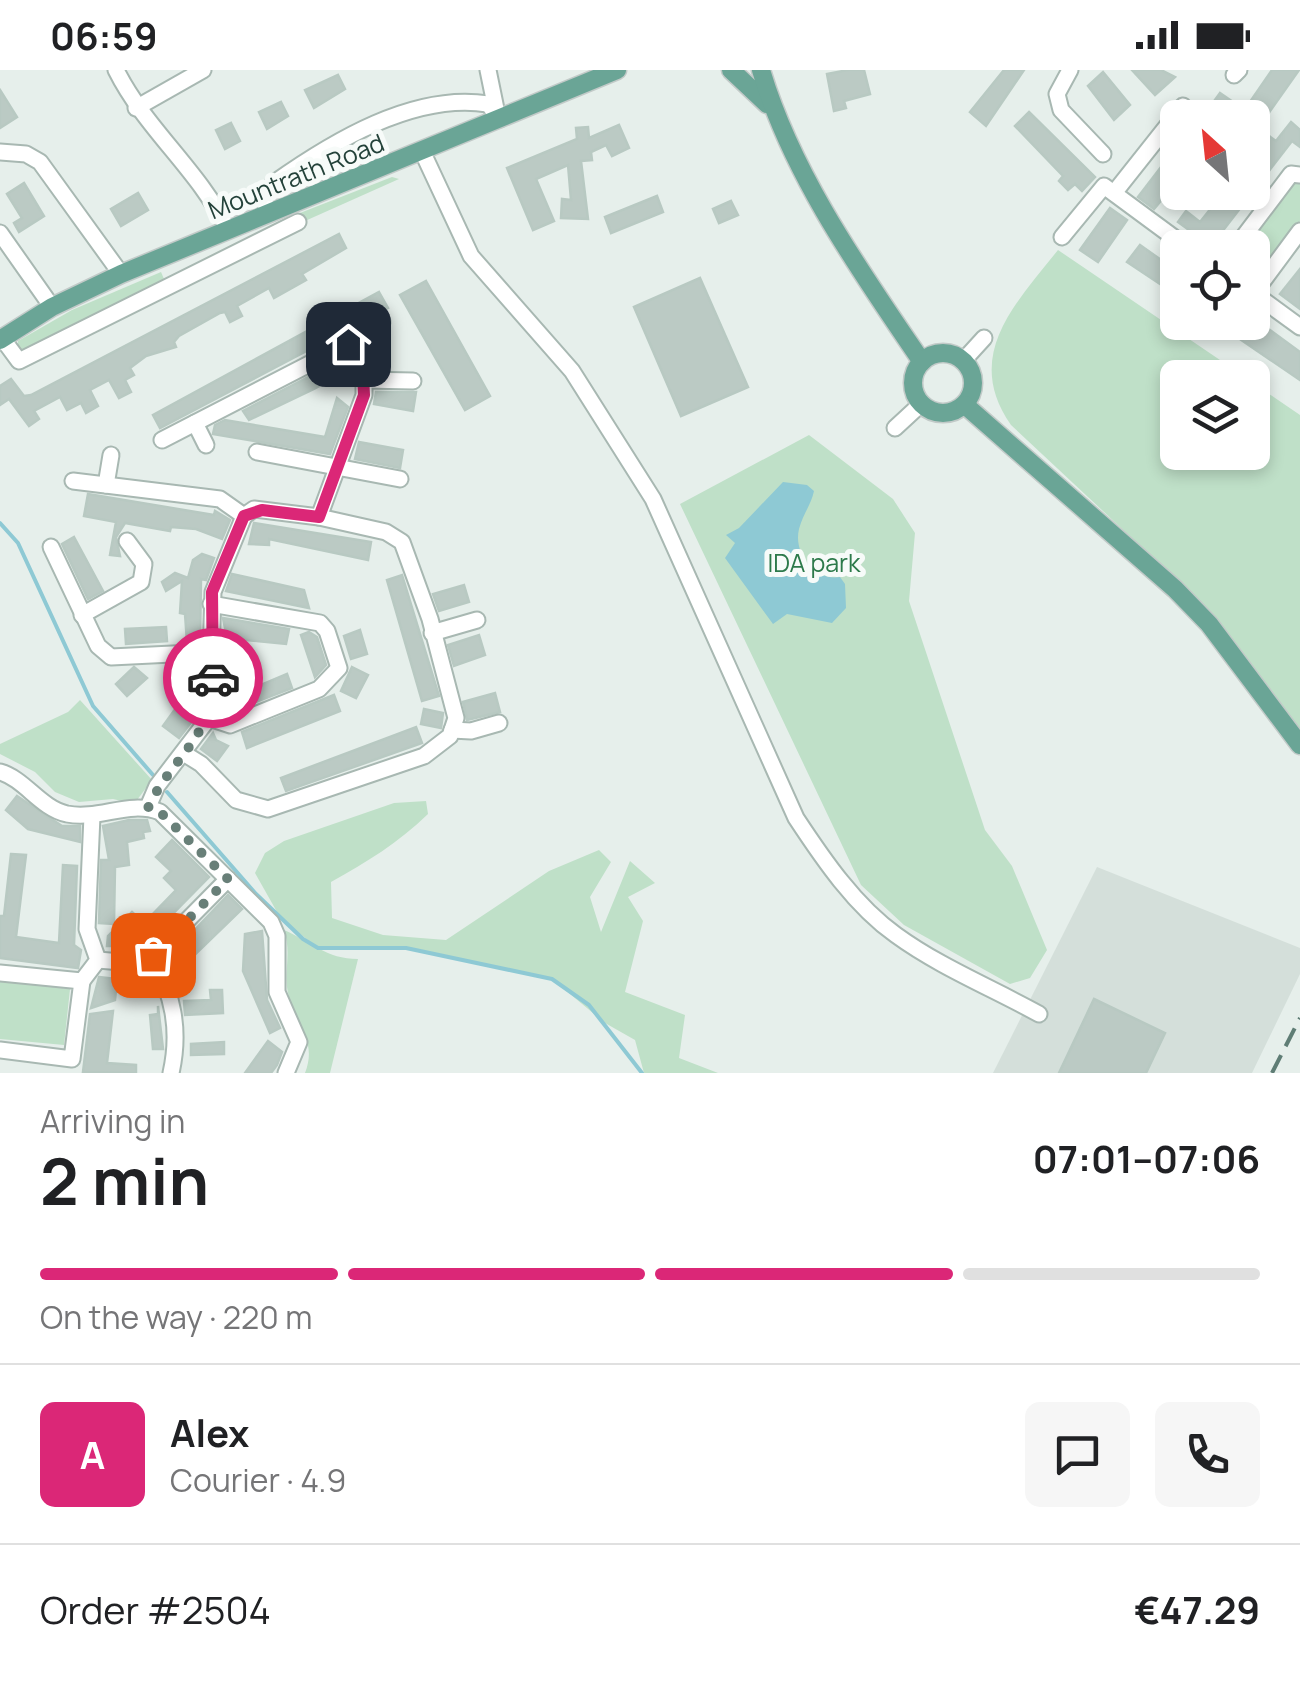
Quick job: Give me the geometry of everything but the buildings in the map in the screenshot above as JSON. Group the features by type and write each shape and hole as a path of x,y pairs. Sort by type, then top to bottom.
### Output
{"main road":[{"name":"Mountrath Road","path":"1,339 52,307 121,274 422,151 498,114 617,70"},
{"path":"731,70 774,112"},
{"path":"761,70 774,112 864,276 922,362"},
{"path":"938,354 964,362 972,378 965,405 947,413 921,404 914,378 922,362 938,354"},
{"path":"965,405 1175,588 1209,624 1300,745"}],"street":[{"path":"116,70 136,108 202,184 228,230"},
{"path":"136,108 202,70"},
{"path":"488,70 498,114"},
{"path":"1070,70 1057,94 1061,110 1103,154"},
{"path":"267,214 264,194 274,183 354,135 435,106 474,102 498,114"},
{"path":"1114,192 1160,135"},
{"path":"422,151 471,256 572,371 627,451 654,499 796,818 827,864 892,932 926,956 1039,1014"},
{"path":"0,152 26,154 40,162 121,274"},
{"path":"1248,230 1290,174 1300,174"},
{"path":"1062,237 1104,186 1164,230"},
{"path":"1,339 19,361 298,222"},
{"path":"1270,270 1300,231"},
{"path":"0,233 52,307"},
{"path":"166,256 180,282"},
{"path":"1270,305 1300,327"},
{"path":"162,440 348,344 382,322"},
{"path":"964,362 984,338"},
{"path":"319,517 364,395 364,380 348,344"},
{"path":"364,380 413,381"},
{"path":"894,428 921,404"},
{"path":"195,424 206,445"},
{"path":"257,452 400,479"},
{"path":"106,485 111,455"},
{"path":"74,481 220,499 244,516"},
{"path":"185,754 201,764 236,800 268,809 414,761 436,750 452,730 454,702 402,542 386,532 319,517 262,510 244,516"},
{"path":"148,808 157,786 209,718 212,604 244,516"},
{"path":"82,615 141,582 144,564 127,541"},
{"path":"50,547 98,646 117,660 213,652"},
{"path":"209,718 230,725 319,690 339,668 327,631 320,623 212,604"},
{"path":"432,633 476,620"},
{"path":"452,730 471,731 499,723"},
{"path":"0,772 59,811 92,816 136,806 160,812 271,922 277,936 277,992 299,1042 286,1073"},
{"path":"92,816 87,929 98,960"},
{"path":"98,960 133,963 153,955 228,879"},
{"path":"153,955 167,984 176,1021 171,1073"},
{"path":"0,1050 72,1066 82,982 98,960"},
{"path":"0,972 82,982"}],"shaded area":[{"path":"1097,867 1300,948 1300,974 1252,1073 993,1073"}],"green space":[{"path":"392,177 399,179 305,221 300,213"},
{"path":"1294,180 1300,180 1300,221 1270,259 1270,230 1256,230"},
{"path":"1058,250 1160,319 1160,340 1191,340 1220,360 1160,360 1160,470 1270,470 1270,395 1300,415 1300,731 1212,613 1011,425 997,400 993,354 1000,332 1025,291"},
{"path":"161,272 164,279 160,284 24,353 18,351 18,341 72,310"},
{"name":"IDA park","path":"809,435 893,499 915,533 909,601 985,830 1012,866 1047,950 1030,978 1010,984 904,925 861,885 680,504"},
{"path":"80,700 152,780 134,804 113,799 79,802 55,792 35,772 0,754 0,744 68,712"},
{"path":"426,801 428,814 417,824 331,882 332,918 383,935 446,940 549,871 599,850 611,862 590,897 601,932 630,861 655,883 628,897 643,921 625,992 685,1015 679,1058 718,1073 644,1073 635,1040 605,1023 552,979 406,948 318,948 281,919 255,873 265,853 284,841 394,803"},
{"path":"284,930 328,953 358,959 330,1073 305,1073 309,1049 289,999"},
{"path":"0,980 70,989 64,1045 0,1039"}],"water":[{"path":"783,482 807,485 814,491 801,524 799,548 814,570 840,577 845,584 846,608 832,623 787,614 773,624 725,558 735,543 726,535 739,528"}],"waterway":[{"path":"0,523 18,543 93,706 153,775"},
{"path":"167,792 256,894 303,939 318,948 406,948 552,979 589,1005 642,1073"}],"railway":[{"path":"1272,1073 1300,1018"}],"way so far":[{"path":"153,955 228,879 160,812 148,808 157,786 209,718 213,678"}],"route":[{"path":"213,678 212,592 244,516 262,510 319,517 364,395 363,376 348,344"}]}
